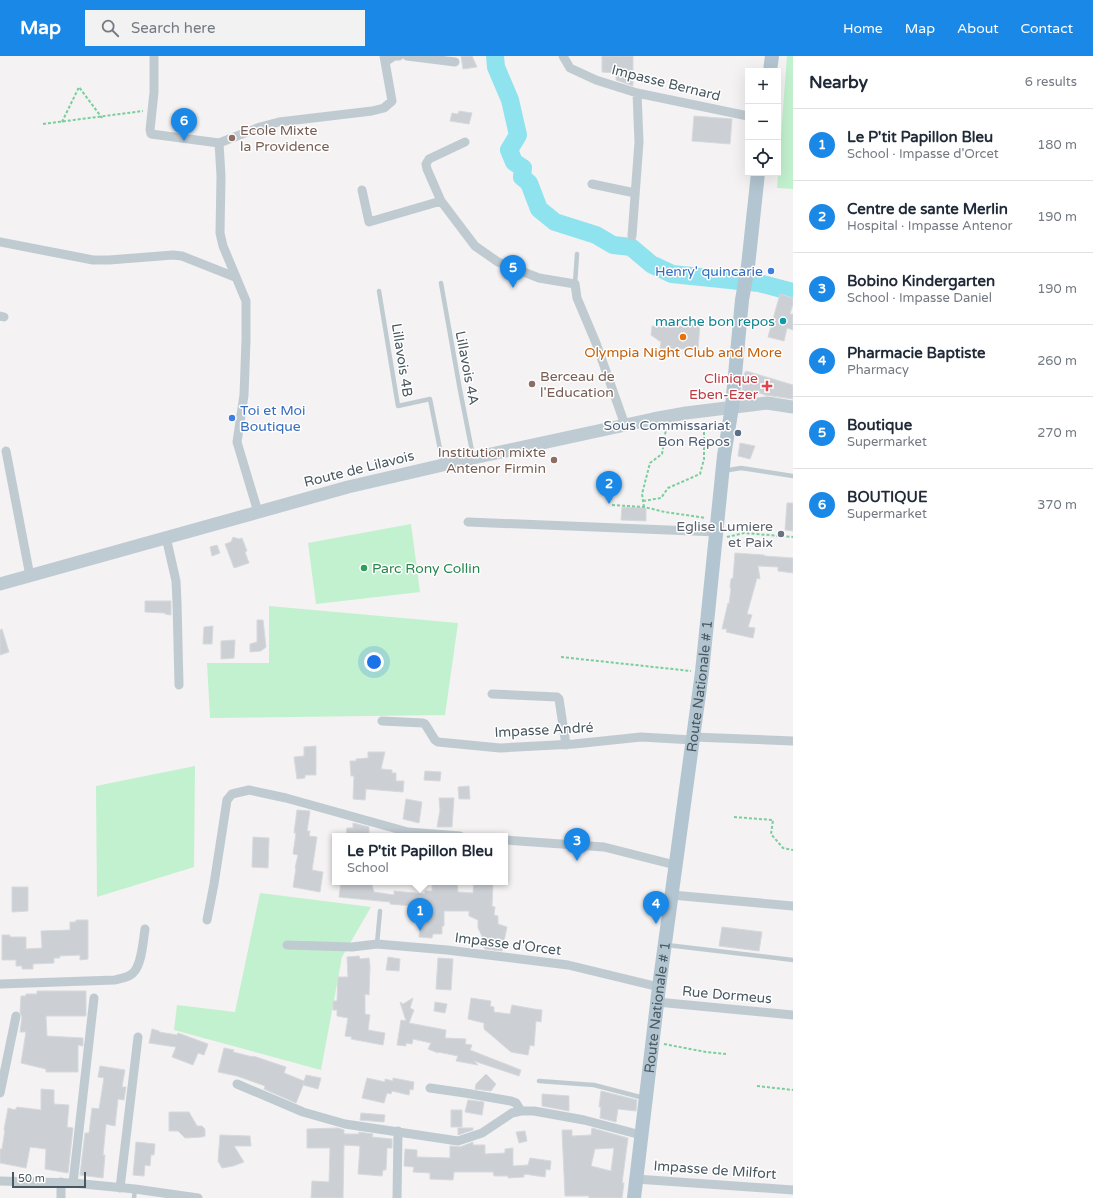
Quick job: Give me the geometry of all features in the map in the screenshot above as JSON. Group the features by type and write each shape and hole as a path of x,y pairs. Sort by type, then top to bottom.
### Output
{"main road":[{"path":"770,68 772,56"},
{"name":"Route Nationale # 1","path":"634,1198 657,1002 702,672 723,471 732,407 742,300 748,266 758,176"},
{"name":"Route de Lilavois","path":"0,584 348,487 443,464 653,418 767,403 793,407"}],"street":[{"path":"154,56 154,92 150,130 153,134 219,143 260,127 279,122 372,111 384,108 392,101 384,59 399,56"},
{"path":"407,56 455,62"},
{"name":"Impasse Bernard","path":"563,56 570,68 596,80 637,93 745,115"},
{"path":"632,236 639,142 637,93"},
{"path":"465,142 429,159 426,164 441,201 475,246 498,262 539,278 575,284 577,298 596,343 625,425"},
{"path":"219,143 221,176 220,233 223,246 246,301 244,395 237,442 258,512"},
{"path":"592,184 635,193"},
{"path":"362,190 369,222 441,201"},
{"path":"0,242 93,260 172,255 182,256 235,277"},
{"path":"6,451 30,576"},
{"path":"468,522 717,530"},
{"path":"166,538 176,581 179,685"},
{"path":"492,694 558,697 560,701 566,745"},
{"name":"Impasse André","path":"382,721 423,723 438,742 500,748 566,745 641,737 793,741"},
{"path":"207,920 227,800 232,794 248,790 286,798 408,832 421,833"},
{"path":"508,840 604,847 675,865"},
{"path":"672,894 793,906"},
{"path":"0,984 115,980 126,977 137,969 145,929"},
{"name":"Impasse d'Orcet","path":"287,945 352,947 377,944 447,950 568,965 659,987"},
{"path":"73,1183 94,998"},
{"name":"Rue Dormeus","path":"657,1002 793,1015"},
{"path":"0,1093 16,1016"},
{"path":"120,1188 138,1037"},
{"path":"237,1084 303,1112 345,1124 458,1141 482,1133 512,1113 521,1111 534,1111 584,1120 641,1135"},
{"path":"430,1088 511,1101 516,1103 521,1111"},
{"path":"397,1198 398,1131"},
{"name":"Impasse de Milfort","path":"636,1179 793,1190"},
{"path":"0,1181 73,1183 120,1188 134,1194 198,1198"},
{"path":"61,1182 61,1198"}],"lane":[{"path":"575,284 577,254"},
{"name":"Lillavois 4A","path":"441,283 473,458"},
{"name":"Lillavois 4B","path":"379,291 398,406 430,399 443,464"},
{"path":"723,471 741,468 793,476"},
{"path":"377,944 380,911"},
{"path":"665,945 793,960"},
{"path":"539,1081 594,1085 645,1098"}],"path":[{"path":"62,122 79,87 102,118"},
{"path":"43,124 102,118 152,110"},
{"path":"643,501 661,498 668,488 700,474 704,459 704,425"},
{"path":"644,507 642,494 650,463 662,454 666,429"},
{"path":"612,505 644,507 665,512 717,530 793,537"},
{"path":"561,657 702,672"},
{"path":"734,817 773,820 771,834 783,848 793,850"},
{"path":"652,1046 664,1044 706,1052 726,1054"},
{"path":"757,1086 793,1090"}],"green space":[{"path":"787,56 793,56 793,189 777,188 778,176 781,176 781,135"},
{"name":"Parc Rony Collin","path":"411,524 420,592 316,604 308,543"},
{"path":"269,606 458,623 445,715 210,718 207,663 269,663"},
{"path":"195,766 194,867 97,897 96,786"},
{"path":"260,893 371,907 342,957 321,1070 174,1030 177,1005 235,1012"}],"building":[{"path":"461,56 472,56 477,67 463,69"},
{"path":"602,56 633,56 633,86 616,80 616,73 602,72"},
{"path":"459,111 472,113 469,124 450,121 452,113 458,114"},
{"path":"694,116 732,119 730,144 692,141"},
{"name":"marche bon repos","path":"780,294 793,298 790,314 793,314 793,330 787,328 784,341 768,337"},
{"path":"700,324 698,349 660,349 661,342 651,335 652,326 670,327"},
{"name":"Clinique Eben-Ezer","path":"746,371 793,385 793,399 760,393 750,397 743,393 744,374"},
{"path":"740,443 755,446 750,459 738,456"},
{"path":"787,503 793,503 793,531 785,530"},
{"path":"622,507 646,508 646,521 621,520"},
{"path":"233,537 239,539 242,538 247,551 245,552 249,563 234,568 225,544 231,542"},
{"path":"217,545 220,553 212,556 210,547"},
{"path":"735,553 793,558 793,573 778,571 778,567 758,566 760,579 757,578 747,614 752,615 748,627 755,628 753,638 726,632 727,629 722,629 728,603 729,604"},
{"path":"145,601 171,601 171,615 165,613 145,612"},
{"path":"257,620 263,620 266,647 261,651 250,652 250,644 257,642"},
{"path":"213,626 212,644 203,644 204,627"},
{"path":"2,629 9,652 0,655 0,630"},
{"path":"235,640 234,658 221,659 221,641"},
{"path":"316,746 316,775 305,775 305,778 297,779 294,757 304,756 304,747"},
{"path":"368,752 385,752 381,769 392,770 392,773 396,773 396,781 404,781 403,792 366,789 365,800 353,799 354,776 351,776 350,761 368,758"},
{"path":"425,771 441,772 440,781 424,780"},
{"path":"469,786 470,799 459,799 458,787"},
{"path":"439,798 454,798 452,827 437,827 440,810"},
{"path":"406,799 422,802 419,823 403,819"},
{"path":"297,810 310,811 307,831 310,831 309,836 317,837 312,870 323,872 320,892 293,887 298,855 293,854"},
{"path":"353,823 369,827 369,833 346,833 347,828 353,828"},
{"path":"253,837 269,838 268,868 252,867"},
{"path":"341,885 372,885 374,892 394,895 394,891 425,894 425,891 432,891 432,885 457,885 458,892 473,893 474,885 493,885 492,906 495,907 494,915 498,916 498,924 507,927 502,951 485,949 481,944 482,936 478,928 478,920 469,916 469,911 444,911 444,926 442,926 442,934 433,934 432,938 419,937 420,922 425,922 425,907 339,897"},
{"path":"12,887 28,887 28,911 12,912"},
{"path":"76,920 88,920 88,959 80,960 80,955 59,956 60,958 54,958 54,963 33,964 33,969 22,969 22,966 16,966 16,960 2,960 2,935 10,935 10,937 26,937 26,949 42,948 41,931 70,930 70,922 76,922"},
{"path":"722,927 762,932 759,951 719,946"},
{"path":"359,956 360,959 369,958 369,995 365,994 365,1014 370,1015 368,1030 385,1033 383,1045 351,1039 352,1037 345,1036 348,1018 337,1016 337,1010 333,1010 333,1001 337,1001 338,977 348,977 347,957"},
{"path":"388,957 400,959 399,971 386,970"},
{"path":"438,958 453,959 451,990 436,989"},
{"path":"37,991 86,991 86,1016 46,1016 47,1036 83,1038 83,1046 78,1045 78,1072 46,1072 46,1069 21,1063 26,1032 20,1032 22,1017 20,1012 21,996 26,996 26,994 37,994"},
{"path":"413,998 410,1008 414,1010 409,1023 446,1030 445,1038 466,1039 465,1044 472,1045 470,1050 521,1070 519,1076 474,1061 478,1065 456,1061 458,1056 438,1053 428,1049 431,1043 413,1039 412,1044 406,1043 406,1046 397,1045 401,1020 406,1021 400,1002 403,1004"},
{"path":"471,998 491,1001 490,1006 494,1007 494,1012 510,1014 512,1005 542,1010 541,1022 536,1021 534,1046 530,1045 528,1055 511,1052 484,1029 484,1023 468,1019"},
{"path":"435,1002 447,1004 445,1013 434,1011"},
{"path":"152,1029 159,1032 177,1035 178,1033 208,1044 204,1055 198,1053 193,1065 172,1057 176,1047 149,1043"},
{"path":"224,1048 286,1067 284,1073 304,1081 306,1075 321,1078 318,1089 303,1085 296,1103 264,1089 265,1086 237,1076 218,1072"},
{"path":"100,1066 125,1070 122,1087 126,1087 124,1100 118,1099 115,1126 106,1124 103,1155 105,1155 103,1178 80,1175 85,1133 89,1133 92,1108 99,1109 104,1078 98,1077"},
{"path":"486,1074 496,1084 491,1091 475,1089 476,1084"},
{"path":"367,1078 385,1082 385,1079 393,1081 393,1078 414,1082 413,1090 410,1089 409,1095 392,1091 391,1094 387,1093 384,1103 362,1098"},
{"path":"41,1089 54,1090 54,1104 69,1105 67,1127 73,1128 68,1173 45,1169 46,1149 30,1147 26,1168 0,1163 0,1149 2,1149 8,1108 15,1110 17,1107 41,1110"},
{"path":"601,1091 637,1100 636,1111 618,1109 616,1122 600,1118 601,1107 599,1107"},
{"path":"542,1094 569,1096 569,1111 542,1106"},
{"path":"468,1100 484,1102 482,1115 465,1112"},
{"path":"451,1110 462,1110 462,1127 451,1127"},
{"path":"169,1112 189,1112 197,1126 202,1126 205,1129 205,1136 185,1138 178,1131 169,1131"},
{"path":"361,1113 385,1115 384,1122 360,1120"},
{"path":"338,1128 344,1130 344,1134 359,1134 359,1132 373,1134 372,1137 392,1139 392,1148 387,1148 386,1170 383,1170 382,1176 358,1174 360,1146 344,1145 343,1198 311,1198 312,1181 329,1182 330,1148 307,1148 307,1129"},
{"path":"458,1128 473,1128 473,1130 458,1135"},
{"path":"592,1128 628,1138 622,1183 624,1183 622,1198 565,1196 562,1130 572,1130 572,1136 591,1135","holes":["614,1148 611,1171 591,1166 595,1149"]},
{"path":"525,1131 527,1141 519,1143 516,1132"},
{"path":"220,1135 250,1136 251,1146 234,1146 244,1162 222,1168 218,1161"},
{"path":"136,1142 155,1144 154,1155 151,1155 150,1166 145,1165 144,1176 133,1175"},
{"path":"473,1142 473,1145 485,1145 485,1154 505,1153 505,1149 513,1148 513,1166 528,1165 530,1158 551,1161 550,1170 546,1169 545,1177 524,1174 524,1177 508,1178 508,1176 494,1176 493,1172 454,1172 453,1180 430,1179 430,1173 413,1172 414,1167 404,1166 405,1149 417,1150 417,1157 450,1158 450,1146 460,1147"}],"waterway":[{"path":"495,56 496,67 510,100 518,135 509,150 514,162 523,168 522,177 529,183 539,209 555,222 596,235 613,245 631,247 651,264 672,274 759,283 793,292"}],"place":[{"name":"Ecole Mixte la Providence","path":"232,138"},
{"name":"BOUTIQUE","path":"184,141"},
{"name":"Henry' quincarie","path":"771,271"},
{"name":"Boutique","path":"513,288"},
{"name":"marche bon repos","path":"783,321"},
{"name":"Olympia Night Club and More","path":"683,337"},
{"name":"Berceau de l'Education","path":"532,384"},
{"name":"Clinique Eben-Ezer","path":"767,386"},
{"name":"Toi et Moi Boutique","path":"232,418"},
{"name":"Sous Commissariat Bon Repos","path":"738,433"},
{"name":"Institution mixte Antenor Firmin","path":"554,460"},
{"name":"Centre de sante Merlin","path":"609,504"},
{"name":"Eglise Lumiere et Paix","path":"781,534"},
{"name":"Parc Rony Collin","path":"364,568"},
{"name":"Bobino Kindergarten","path":"577,861"},
{"name":"Pharmacie Baptiste","path":"656,924"},
{"name":"Le P'tit Papillon Bleu","path":"420,931"}]}
